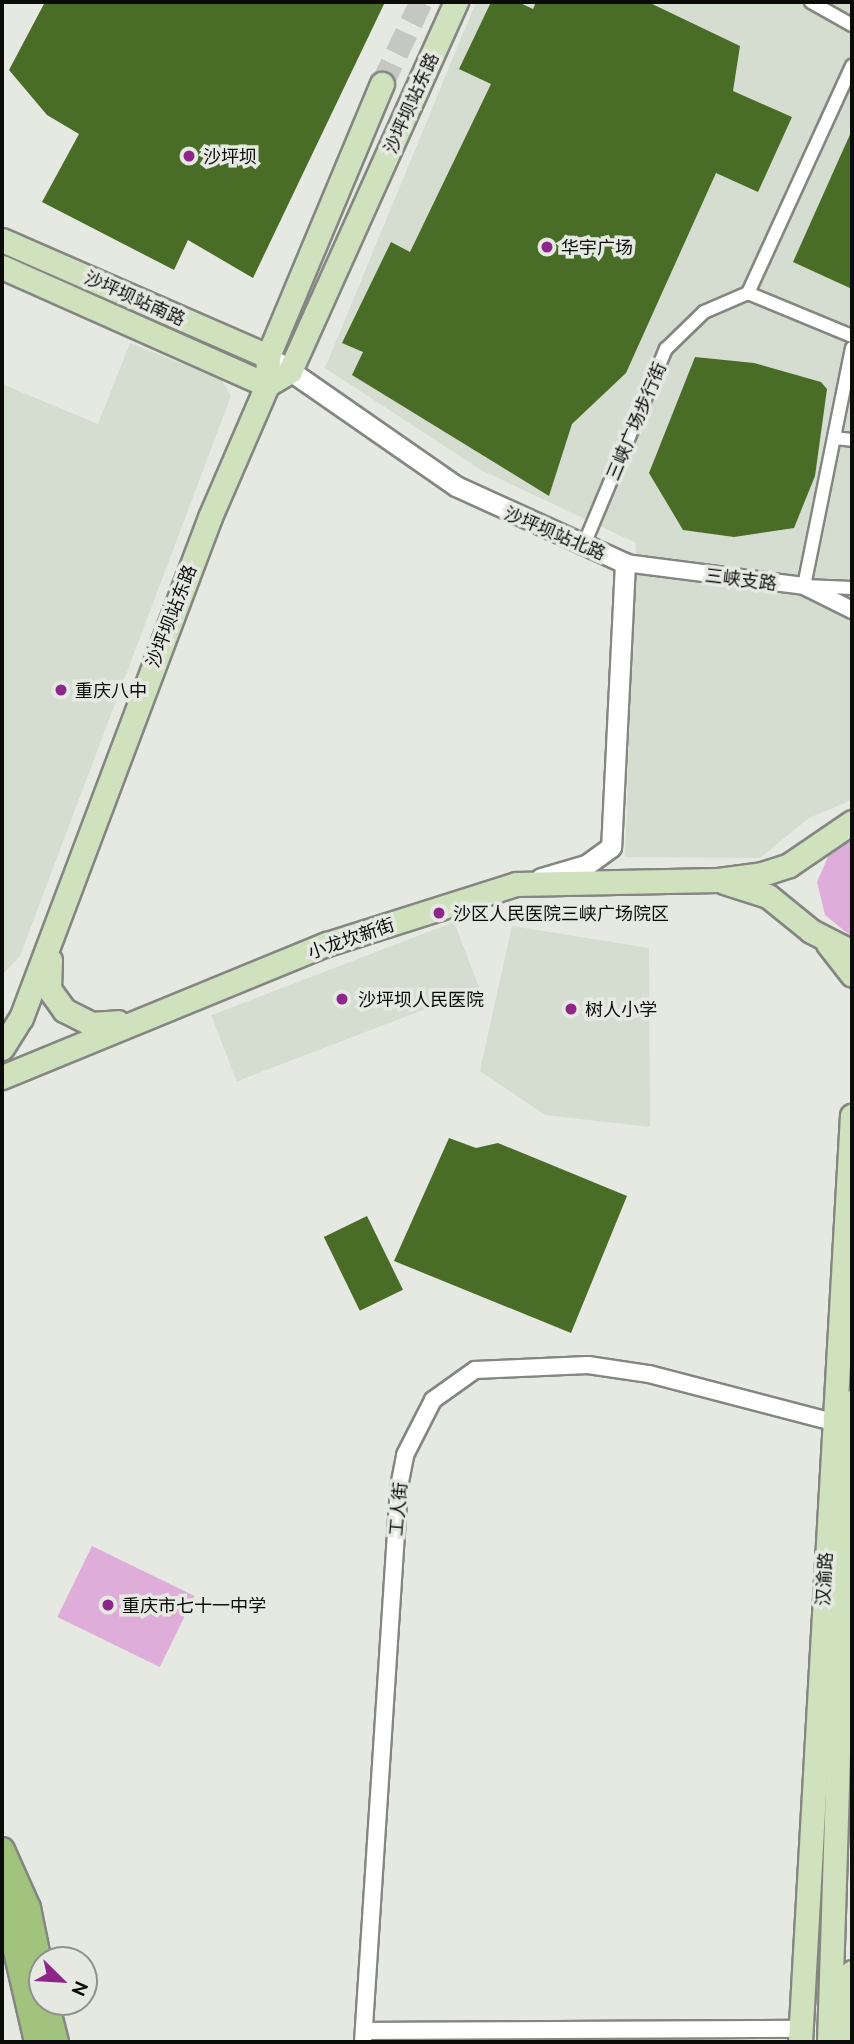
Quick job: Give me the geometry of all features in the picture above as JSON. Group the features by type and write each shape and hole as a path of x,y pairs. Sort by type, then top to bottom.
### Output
{"main road":[{"name":"沙坪坝站东路","path":"290,371 456,2"},
{"name":"沙坪坝站东路","path":"54,929 205,529 267,385 268,356 382,84"},
{"name":"沙坪坝站南路","path":"2,240 268,356"},
{"name":"沙坪坝站南路","path":"2,267 267,385"},
{"path":"267,385 290,371"},
{"name":"小龙坎新街","path":"2,1077 327,944 516,884 718,880 789,865 852,822"},
{"name":"小龙坎新街","path":"718,880 768,896 826,941 852,952"},
{"path":"54,929 49,989 64,1010 91,1024 144,1017"},
{"path":"2,1048 21,1018 54,929"},
{"path":"826,941 852,975"},
{"name":"汉渝路","path":"801,2035 852,1115"},
{"name":"汉渝路","path":"829,2042 850,1489 852,1355"},
{"path":"837,1788 852,1845"},
{"path":"2,1850 29,1908 36,1946"},
{"path":"2,1890 37,2042"},
{"path":"848,2042 852,1972"},
{"path":"50,2016 56,2042"}],"street":[{"path":"811,2 852,25"},
{"path":"852,66 748,293 852,337"},
{"name":"三峡广场步行街","path":"583,547 666,349 704,312 748,293"},
{"path":"852,348 804,586 852,588"},
{"name":"沙坪坝站北路","path":"268,356 456,486 583,547 625,563 611,847 586,865 516,884"},
{"path":"834,438 852,440"},
{"name":"三峡支路","path":"625,563 804,586 852,610"},
{"name":"工人街","path":"364,2037 399,1487 409,1445 433,1400 475,1370 588,1365 649,1374 833,1422"},
{"path":"364,2037 801,2035"}],"shaded area":[{"path":"476,2 852,2 852,800 809,818 760,858 625,857 636,543 481,470 325,368"},
{"name":"重庆八中","path":"130,343 221,379 231,396 20,956 2,975 2,384 98,424"},
{"path":"852,837 852,937 825,915 817,882 831,850"},
{"name":"沙坪坝人民医院","path":"454,922 479,988 237,1081 211,1015"},
{"name":"树人小学","path":"512,926 649,948 650,1127 545,1115 480,1071"},
{"path":"92,1546 194,1596 160,1667 57,1617"}],"building":[{"name":"沙坪坝","path":"45,2 385,2 253,278 188,240 174,270 42,202 79,134 47,115 9,70"},
{"name":"华宇广场","path":"491,2 518,2 533,9 536,2 648,2 740,46 733,91 792,117 758,192 716,173 626,373 572,424 549,496 352,375 363,352 342,343 391,242 410,252 491,84 459,69"},
{"path":"852,130 852,289 793,262"},
{"path":"695,357 754,363 821,382 827,389 815,476 794,528 734,537 683,530 649,473"},
{"path":"449,1138 476,1148 498,1143 627,1196 571,1333 394,1261"},
{"path":"367,1216 403,1290 360,1311 324,1237"}],"tunnel":[{"path":"382,84 421,2"}],"place":[{"name":"沙坪坝","path":"189,156"},
{"name":"华宇广场","path":"547,247"},
{"name":"重庆八中","path":"61,690"},
{"name":"沙区人民医院三峡广场院区","path":"439,913"},
{"name":"沙坪坝人民医院","path":"342,999"},
{"name":"树人小学","path":"571,1009"},
{"name":"重庆市七十一中学","path":"108,1605"}]}
